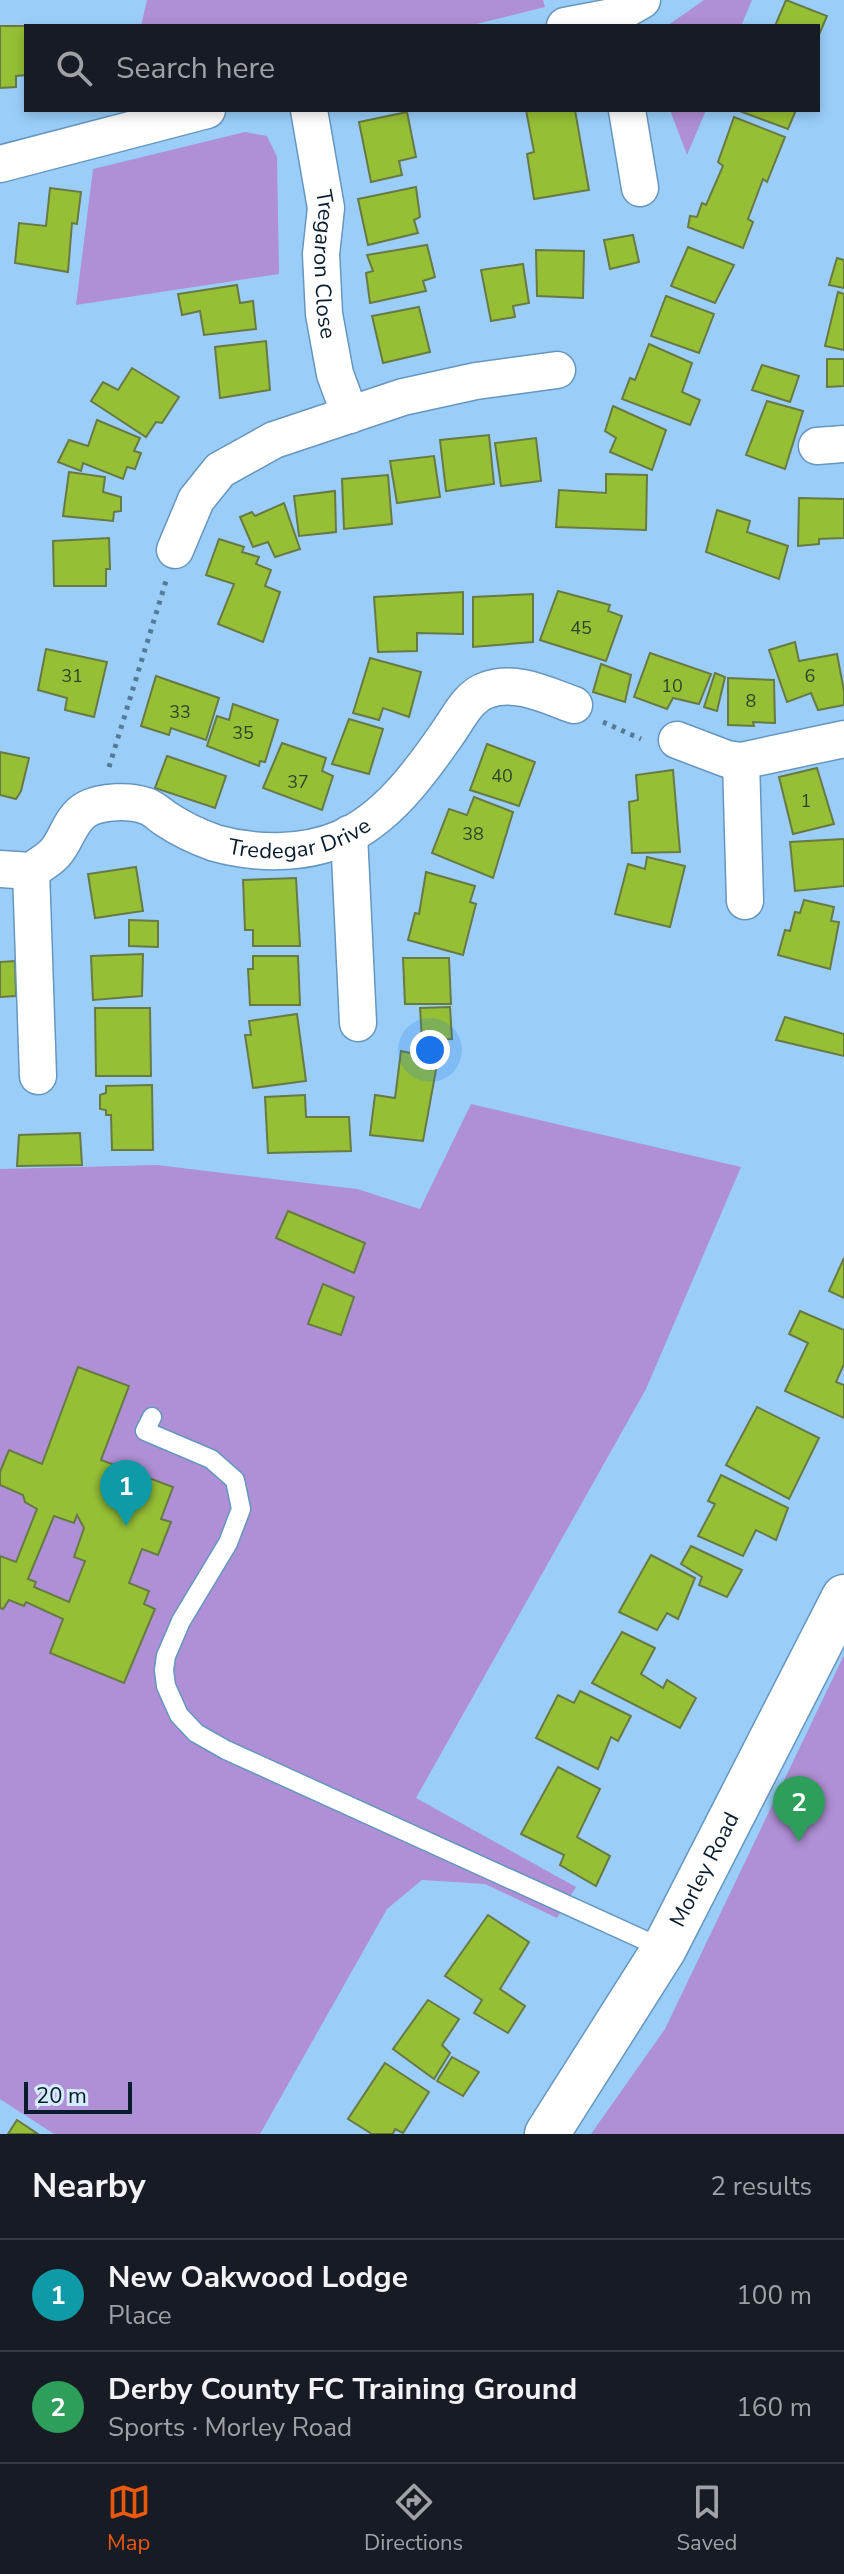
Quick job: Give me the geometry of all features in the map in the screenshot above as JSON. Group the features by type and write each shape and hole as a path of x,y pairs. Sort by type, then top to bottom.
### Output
{"street":[{"path":"0,164 199,112"},
{"name":"Tregaron Close","path":"309,112 326,208 321,254 324,314 335,374 350,415"},
{"path":"627,112 640,188"},
{"path":"175,550 196,500 220,470 274,440 403,397 476,381 557,370"},
{"name":"Tredegar Drive","path":"97,806 113,802 147,806 193,835 247,850 278,851 313,847 349,834 371,820 416,777 472,699 486,690 506,686 524,688 574,705"},
{"path":"677,740 727,759 741,761 844,739"},
{"path":"741,761 745,901"},
{"path":"38,1076 16,870 56,852 69,829 86,809 97,806"},
{"path":"349,834 358,1023"},
{"name":"Morley Road","path":"547,2134 664,1949 844,1597"}],"lane":[{"path":"152,1417 145,1431 211,1459 235,1480 241,1509 228,1543 181,1621 166,1656 166,1686 179,1715 196,1733 226,1750 664,1949"}],"path":[{"path":"97,806 175,550"},
{"path":"574,705 611,726 662,747 677,740"}],"shaded area":[{"path":"147,0 543,0 545,7 476,24 141,24"},
{"path":"704,0 752,0 742,24 670,24"},
{"path":"671,112 705,112 687,155"},
{"path":"245,132 267,136 277,157 279,274 76,305 93,169"},
{"path":"471,1104 741,1167 646,1389 416,1798 576,1887 557,1918 485,1884 422,1880 387,1909 260,2134 54,2134 0,2099 0,1169 157,1165 357,1189 420,1209"},
{"path":"844,1655 844,2134 591,2134 665,2029"}],"building":[{"path":"786,0 827,16 820,32 820,24 776,24"},
{"path":"0,26 24,26 24,75 16,76 16,87 0,88"},
{"path":"407,112 416,157 399,161 402,175 371,182 359,122"},
{"path":"526,112 575,112 589,190 534,199 527,154 534,152"},
{"path":"742,112 795,112 788,129"},
{"path":"734,117 785,137 767,182 763,179 748,219 753,222 743,248 688,227 690,216 697,217 702,203 706,205 723,166 718,162"},
{"path":"416,187 420,217 414,220 418,233 368,245 358,199"},
{"path":"50,188 81,192 77,224 72,223 68,272 15,263 19,223 46,226"},
{"path":"633,235 639,262 610,269 604,240"},
{"path":"427,245 435,277 423,281 426,291 370,303 366,273 373,271 367,255"},
{"path":"688,247 734,265 715,303 671,286"},
{"path":"536,250 584,251 583,298 537,296"},
{"path":"837,258 844,260 844,288 829,285"},
{"path":"523,264 529,303 513,306 515,317 491,321 481,270"},
{"path":"237,285 240,303 253,301 256,329 204,335 200,311 182,315 178,294"},
{"path":"838,292 844,294 844,350 825,346"},
{"path":"666,296 714,314 699,353 651,336"},
{"path":"419,307 430,352 383,363 372,316"},
{"path":"266,341 270,390 220,398 215,347"},
{"path":"649,344 692,363 682,392 700,400 690,425 622,399 630,378 635,380"},
{"path":"827,359 844,359 844,386 827,387"},
{"path":"762,365 799,376 790,402 752,390"},
{"path":"132,368 179,397 162,423 156,422 146,437 91,401 103,382 118,390"},
{"path":"767,401 803,411 785,469 746,455"},
{"path":"613,406 666,430 652,470 610,452 616,438 605,431"},
{"path":"97,420 140,438 134,451 141,453 135,469 127,467 123,479 83,463 81,471 58,462 69,440 88,446"},
{"path":"489,435 494,484 446,491 440,440"},
{"path":"536,438 541,481 501,486 495,443"},
{"path":"434,456 440,497 397,503 390,461"},
{"path":"69,472 105,477 103,492 121,497 121,511 114,512 113,521 63,516"},
{"path":"606,474 647,475 646,530 556,527 559,490 606,493"},
{"path":"388,475 392,524 344,529 342,479"},
{"path":"335,491 336,532 299,536 294,496"},
{"path":"799,498 844,499 844,538 819,539 819,544 798,546"},
{"path":"284,503 300,549 275,557 268,542 253,547 240,517 252,512 255,516"},
{"path":"717,510 750,521 747,532 788,546 779,579 706,552"},
{"path":"109,538 110,569 106,569 106,586 54,586 53,541"},
{"path":"219,539 244,547 242,552 259,557 256,564 271,570 265,586 280,592 263,642 218,624 234,584 206,575"},
{"path":"558,591 610,605 608,611 622,616 606,661 540,640"},
{"path":"463,592 463,634 417,633 417,651 378,652 374,597"},
{"path":"533,594 533,642 473,647 473,597"},
{"path":"795,642 799,661 837,654 844,705 818,710 811,693 787,702 769,650"},
{"path":"46,649 107,662 94,717 65,710 67,698 38,690"},
{"path":"650,653 711,674 699,704 673,698 667,709 634,697"},
{"path":"370,658 421,672 409,717 383,708 379,720 353,713"},
{"path":"601,664 631,675 625,702 593,692"},
{"path":"715,673 725,677 717,711 704,707"},
{"path":"156,676 219,698 206,740 171,728 169,735 141,726"},
{"path":"728,678 774,680 775,723 728,725"},
{"path":"233,704 278,720 265,762 260,761 259,766 207,746 217,716 229,720"},
{"path":"349,719 383,729 369,774 332,764"},
{"path":"282,743 326,758 322,771 333,776 322,810 263,788"},
{"path":"487,744 535,762 519,806 470,790"},
{"path":"0,752 29,758 16,799 0,795"},
{"path":"167,756 226,776 215,808 155,788"},
{"path":"817,768 834,824 793,834 779,777"},
{"path":"673,770 680,852 632,853 629,802 638,800 636,775"},
{"path":"474,797 513,812 493,878 432,853 449,809 467,815"},
{"path":"844,839 844,886 795,891 790,842"},
{"path":"647,857 685,866 670,927 615,914 628,864 645,869"},
{"path":"136,867 143,911 95,918 88,874"},
{"path":"426,872 475,886 470,902 476,904 463,955 408,940 415,913 419,914"},
{"path":"296,878 300,946 253,946 253,930 245,930 243,880"},
{"path":"804,900 834,907 831,921 839,922 830,969 778,955 785,930 790,931 795,912 800,913"},
{"path":"129,920 158,921 158,947 129,946"},
{"path":"143,954 142,996 93,1000 91,956"},
{"path":"253,956 298,956 300,1005 250,1005 248,969 253,969"},
{"path":"403,958 449,958 451,1004 405,1004"},
{"path":"15,961 16,996 0,997 0,962"},
{"path":"450,1007 452,1039 422,1040 420,1008"},
{"path":"95,1008 150,1008 151,1076 96,1076"},
{"path":"297,1014 306,1081 253,1088 245,1035 251,1035 249,1021"},
{"path":"785,1017 844,1034 844,1056 776,1040"},
{"path":"401,1051 438,1059 423,1141 370,1135 375,1095 395,1098"},
{"path":"152,1085 153,1150 112,1150 111,1115 100,1109 100,1095 106,1093 106,1086"},
{"path":"305,1095 306,1117 349,1117 351,1151 268,1153 265,1097"},
{"path":"80,1133 82,1165 17,1166 19,1135"},
{"path":"288,1211 365,1243 354,1273 276,1238"},
{"path":"844,1258 844,1298 829,1291"},
{"path":"323,1284 354,1297 341,1335 308,1324"},
{"path":"800,1311 844,1330 844,1364 836,1382 844,1385 844,1418 785,1391 808,1343 789,1334"},
{"path":"78,1367 129,1386 101,1460 173,1487 161,1519 171,1522 158,1555 142,1549 129,1583 149,1591 144,1604 155,1609 124,1683 50,1653 63,1619 26,1602 24,1606 9,1600 3,1609 0,1608 0,1556 16,1562 37,1509 25,1502 23,1495 0,1485 0,1472 9,1450 42,1464","holes":["77,1515 84,1528 74,1557 85,1561 69,1602 34,1587 36,1582 28,1579 54,1516 74,1523"]},
{"path":"757,1407 819,1438 789,1499 726,1465"},
{"path":"721,1475 788,1508 776,1540 756,1530 743,1556 698,1536 715,1504 708,1501"},
{"path":"691,1546 742,1570 727,1597 699,1585 702,1577 681,1564"},
{"path":"651,1555 695,1578 678,1619 667,1613 657,1630 619,1612"},
{"path":"622,1632 655,1648 641,1674 663,1688 667,1680 696,1698 680,1728 592,1683"},
{"path":"580,1691 631,1716 618,1741 611,1737 598,1769 536,1738 558,1695 574,1703"},
{"path":"558,1767 600,1789 577,1837 610,1856 596,1886 560,1865 564,1855 521,1834"},
{"path":"488,1915 529,1942 500,1989 525,2006 508,2033 474,2013 482,2000 445,1976"},
{"path":"428,2000 459,2019 442,2045 450,2053 434,2079 393,2049"},
{"path":"452,2057 479,2072 463,2096 437,2081"},
{"path":"385,2063 429,2092 403,2133 395,2129 393,2134 372,2134 348,2119"},
{"path":"17,2120 38,2134 8,2134"}],"place":[{"name":"New Oakwood Lodge","path":"126,1526"},
{"name":"Derby County FC Training Ground","path":"799,1842"}]}
